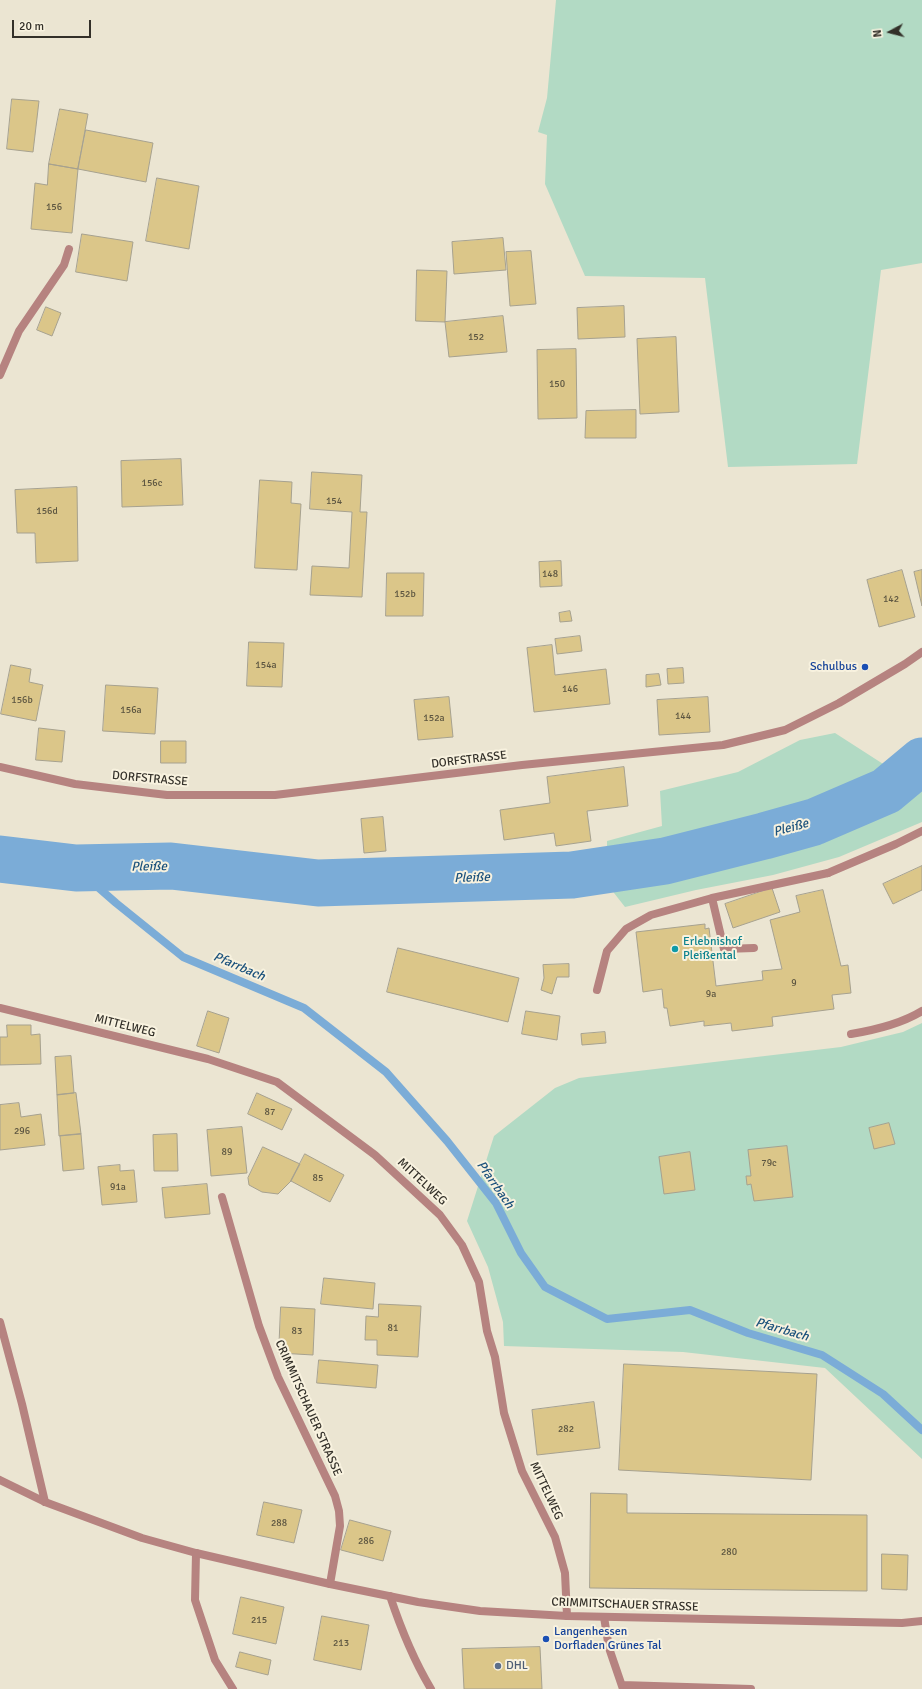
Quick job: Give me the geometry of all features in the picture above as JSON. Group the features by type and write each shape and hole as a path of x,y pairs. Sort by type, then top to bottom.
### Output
{"street":[{"path":"0,374 18,331 64,265 69,250"},
{"name":"DORFSTRASSE","path":"0,767 75,784 167,795 275,794 522,765 723,745 785,730 845,699 905,664 922,652"},
{"path":"597,990 607,950 626,929 651,915 712,898 828,873 896,844 922,831"},
{"path":"712,898 724,949 754,948"},
{"name":"MITTELWEG","path":"0,1008 208,1059 277,1082 375,1155 440,1215 462,1245 479,1282 488,1331 495,1358 504,1413 522,1471 555,1537 564,1573 567,1616"},
{"path":"851,1034 868,1031 910,1018 922,1011"},
{"name":"CRIMMITSCHAUER STRASSE","path":"222,1197 257,1319 278,1377 335,1496 339,1511 340,1526 330,1584"},
{"path":"0,1322 22,1404 45,1502"},
{"name":"CRIMMITSCHAUER STRASSE","path":"0,1480 45,1502 142,1538 330,1584 480,1611 604,1617 902,1623 922,1621"},
{"path":"196,1552 195,1600 215,1660 233,1689"},
{"path":"390,1596 405,1640 431,1689"},
{"path":"604,1617 609,1648 623,1687 751,1689"}],"green space":[{"path":"556,0 922,0 922,263 881,270 857,464 728,467 705,278 585,276 545,184 547,135 538,132 547,98"},
{"path":"835,733 922,789 922,822 839,857 773,875 696,890 625,907 607,884 607,841 662,826 660,791 738,772 800,740"},
{"path":"922,1023 922,1459 825,1368 683,1352 504,1346 503,1322 488,1267 467,1221 494,1136 555,1088 579,1078 841,1047 903,1032"}],"building":[{"path":"12,99 39,101 33,152 7,149"},
{"path":"60,109 88,114 78,169 49,164"},
{"path":"86,130 153,143 146,182 78,169"},
{"path":"49,164 78,169 72,233 31,229 35,183 47,185"},
{"path":"157,178 199,186 189,249 146,241"},
{"path":"82,234 133,242 127,281 76,272"},
{"path":"503,238 506,270 454,274 452,242"},
{"path":"531,251 536,304 510,306 506,252"},
{"path":"417,270 447,271 445,322 416,321"},
{"path":"624,306 625,337 578,339 577,308"},
{"path":"46,307 61,313 52,336 37,330"},
{"path":"503,316 507,352 449,357 445,322"},
{"path":"676,337 679,412 640,414 637,339"},
{"path":"576,349 577,418 538,419 537,350"},
{"path":"636,410 636,438 585,438 586,411"},
{"path":"181,459 183,505 122,507 121,461"},
{"path":"312,472 362,475 360,512 367,512 362,597 310,595 312,566 349,568 352,512 310,509"},
{"path":"260,480 292,482 291,503 301,504 297,570 255,568"},
{"path":"77,487 78,561 36,563 35,533 17,533 15,490"},
{"path":"561,561 562,586 540,587 539,562"},
{"path":"902,570 915,617 879,627 867,580"},
{"path":"922,570 922,606 914,572"},
{"path":"387,573 424,573 423,616 386,616"},
{"path":"570,611 572,621 560,622 559,613"},
{"path":"580,636 582,651 557,654 555,639"},
{"path":"249,642 284,643 282,687 247,686"},
{"path":"552,645 555,675 606,669 610,704 534,712 527,648"},
{"path":"11,665 31,669 29,682 43,685 36,721 1,714"},
{"path":"683,668 684,683 668,684 667,669"},
{"path":"659,674 661,685 646,687 646,675"},
{"path":"106,685 158,688 155,734 103,731"},
{"path":"449,697 453,737 418,740 414,700"},
{"path":"708,697 710,732 659,735 657,700"},
{"path":"39,728 65,731 62,762 36,760"},
{"path":"161,741 186,741 186,763 161,763"},
{"path":"624,767 628,806 587,811 591,841 556,846 554,833 504,840 500,810 550,803 547,777"},
{"path":"383,817 386,851 364,853 361,819"},
{"path":"922,866 922,890 893,904 883,884"},
{"path":"772,888 780,912 733,928 725,904"},
{"name":"Erlebnishof Pleißental","path":"823,890 841,966 848,965 851,993 832,995 834,1009 772,1017 773,1026 732,1031 731,1023 704,1026 704,1021 670,1026 667,1008 664,1008 662,989 643,992 636,932 705,924 705,929 709,928 716,986 763,980 762,971 782,969 770,920 800,912 796,896"},
{"path":"398,948 519,978 508,1022 387,992"},
{"path":"569,964 569,977 557,977 552,994 541,990 544,978 543,965"},
{"path":"208,1011 229,1018 219,1053 197,1046"},
{"path":"526,1011 560,1016 557,1040 522,1034"},
{"path":"7,1025 31,1025 31,1035 40,1034 41,1064 0,1065 0,1037 7,1037"},
{"path":"605,1032 606,1043 582,1045 581,1034"},
{"path":"71,1056 74,1093 57,1095 55,1057"},
{"path":"76,1093 81,1134 59,1136 57,1095"},
{"path":"257,1093 292,1109 282,1130 248,1114"},
{"path":"19,1103 21,1117 41,1114 45,1145 0,1150 0,1105"},
{"path":"889,1123 895,1144 874,1149 869,1128"},
{"path":"242,1127 247,1173 211,1176 207,1130"},
{"path":"81,1134 84,1169 63,1171 60,1136"},
{"path":"177,1134 178,1171 154,1171 153,1135"},
{"path":"787,1146 793,1197 754,1201 751,1184 747,1185 746,1176 751,1176 748,1150"},
{"path":"263,1147 300,1164 291,1181 278,1194 262,1192 249,1185 248,1178"},
{"path":"690,1152 695,1190 664,1194 659,1157"},
{"path":"305,1154 344,1175 330,1202 291,1181"},
{"path":"120,1165 120,1171 134,1170 137,1202 102,1205 98,1167"},
{"path":"207,1184 210,1214 165,1218 162,1188"},
{"path":"324,1278 375,1283 373,1309 321,1304"},
{"path":"379,1304 421,1306 418,1357 377,1355 377,1340 365,1340 366,1316 378,1317"},
{"path":"281,1307 315,1309 313,1355 279,1353"},
{"path":"319,1360 378,1365 376,1388 317,1383"},
{"path":"624,1364 817,1374 811,1480 619,1470"},
{"path":"594,1402 600,1448 537,1455 532,1410"},
{"path":"591,1493 627,1494 627,1513 867,1515 867,1591 590,1588"},
{"path":"264,1502 302,1510 294,1543 257,1535"},
{"path":"350,1520 391,1531 383,1561 341,1550"},
{"path":"882,1554 908,1555 907,1590 882,1589"},
{"path":"241,1597 284,1607 276,1644 233,1634"},
{"path":"322,1616 369,1625 361,1670 314,1660"},
{"path":"540,1647 542,1689 464,1689 462,1649"},
{"path":"240,1652 271,1660 268,1675 236,1667"}],"waterway":[{"name":"Pleiße","path":"0,859 76,868 171,866 318,883 572,875 665,861 814,822 886,791 922,761"},
{"name":"Pfarrbach","path":"76,868 116,903 183,957 304,1008 386,1072 447,1141 496,1203 521,1253 545,1287 607,1319 690,1310 748,1333 822,1355 883,1394 922,1430"}],"place":[{"name":"Schulbus","path":"865,667"},
{"name":"Erlebnishof Pleißental","path":"675,949"},
{"name":"Langenhessen Dorfladen Grünes Tal","path":"546,1639"},
{"name":"DHL","path":"498,1666"}]}
